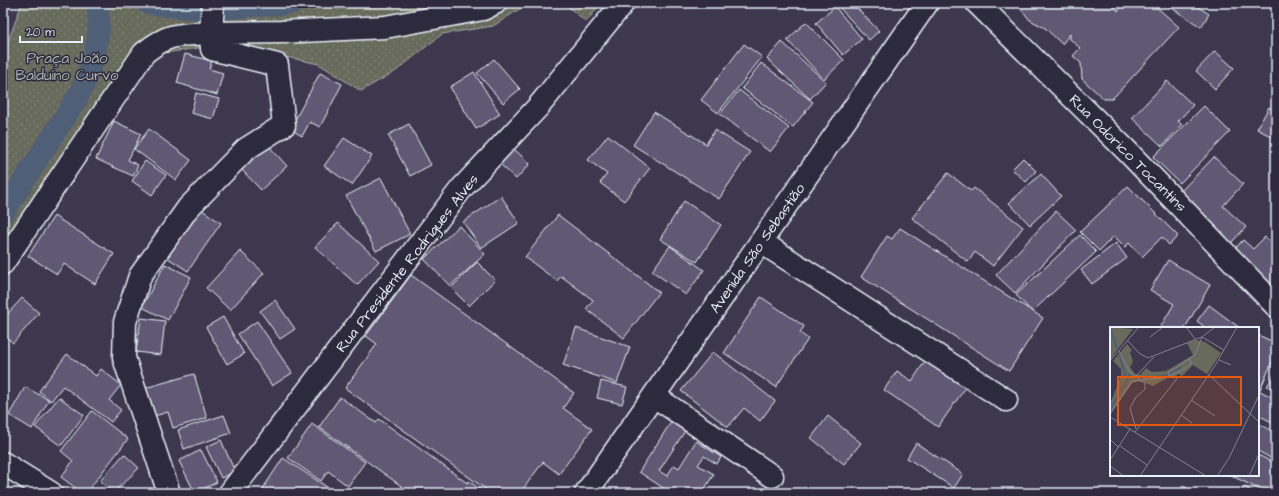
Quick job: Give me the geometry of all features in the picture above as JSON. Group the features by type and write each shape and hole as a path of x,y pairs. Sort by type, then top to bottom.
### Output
{"street":[{"path":"3,263 144,53 159,41 170,35 212,18 281,32 385,27 483,9 495,3"},
{"name":"Rua Presidente Rodrigues Alves","path":"230,493 461,189 538,107 623,3"},
{"name":"Avenida São Sebastião","path":"586,493 927,3"},
{"name":"Rua Odorico Tocantins","path":"977,3 1126,150 1276,306"},
{"path":"170,493 124,358 125,322 140,276 188,208 246,149 284,125 277,65 212,49 212,18"},
{"path":"761,242 1006,400"},
{"path":"654,396 772,476"},
{"path":"3,463 51,493"}],"green space":[{"name":"Praça João Balduíno Curvo","path":"22,3 529,3 493,26 442,34 396,71 361,91 319,64 225,44 151,55 3,282 3,55"},
{"path":"564,3 601,3 586,22"}],"building":[{"path":"843,3 852,3 879,31 869,40 839,7"},
{"path":"1016,3 1110,3 1118,11 1126,3 1152,3 1179,27 1112,99 1104,99 1082,79 1081,63 1073,56 1080,48 1070,39 1070,34 1062,44 1045,28 1030,20"},
{"path":"1164,3 1192,3 1209,14 1201,27"},
{"path":"835,7 862,39 843,55 816,23"},
{"path":"806,22 844,60 824,79 787,40"},
{"path":"782,42 826,82 810,99 767,59"},
{"path":"744,44 762,57 718,113 701,100"},
{"path":"1215,51 1234,68 1215,89 1196,71"},
{"path":"185,54 212,61 209,69 223,73 217,95 177,83"},
{"path":"494,59 520,89 503,103 477,73"},
{"path":"761,63 813,102 793,127 742,88"},
{"path":"474,72 500,114 476,129 450,87"},
{"path":"320,73 342,84 320,127 310,122 302,136 290,129"},
{"path":"1167,81 1193,105 1178,121 1182,125 1162,146 1132,118"},
{"path":"739,90 789,128 770,152 720,114"},
{"path":"196,93 219,99 213,119 191,113"},
{"path":"1204,106 1230,132 1180,183 1153,157"},
{"path":"1269,107 1276,111 1276,139 1257,129"},
{"path":"654,112 706,144 715,130 750,152 719,199 633,145"},
{"path":"114,121 141,134 128,160 138,165 133,176 96,159"},
{"path":"409,124 431,165 410,176 388,135"},
{"path":"149,129 191,160 176,180 134,149"},
{"path":"608,135 650,168 624,201 600,183 607,174 588,160"},
{"path":"344,138 372,156 352,185 324,166"},
{"path":"267,144 287,166 261,190 240,168"},
{"path":"513,148 530,164 516,179 499,163"},
{"path":"1214,157 1243,184 1223,206 1246,227 1231,243 1179,193"},
{"path":"1023,158 1036,171 1026,182 1012,169"},
{"path":"145,161 166,175 152,195 132,181"},
{"path":"948,173 971,191 974,188 1023,227 993,266 975,252 968,262 912,218"},
{"path":"1041,174 1061,196 1030,225 1009,203"},
{"path":"381,178 410,234 376,251 346,196"},
{"path":"1128,186 1178,236 1169,245 1162,237 1142,257 1129,243 1125,247 1114,236 1099,251 1080,232"},
{"path":"501,196 519,223 481,248 463,222"},
{"path":"684,201 721,225 697,262 660,239"},
{"path":"199,208 221,223 188,271 165,256"},
{"path":"1056,211 1076,230 1015,293 996,275"},
{"path":"558,215 659,292 624,338 586,309 593,300 561,276 557,281 525,257"},
{"path":"54,216 114,254 95,284 64,264 57,274 28,256"},
{"path":"338,223 379,261 357,285 315,247"},
{"path":"459,226 485,254 450,286 424,259"},
{"path":"900,228 1043,318 1009,371 861,277 887,236 892,239"},
{"path":"1080,235 1096,252 1032,312 1016,295"},
{"path":"1265,237 1276,247 1276,295 1230,254 1243,240 1253,249"},
{"path":"1116,243 1127,258 1092,284 1081,270"},
{"path":"670,246 704,270 686,295 652,271"},
{"path":"240,251 264,273 230,310 206,288"},
{"path":"1168,260 1210,285 1186,327 1161,327 1174,304 1150,290"},
{"path":"477,262 495,280 469,306 451,288"},
{"path":"165,264 191,277 168,320 142,307"},
{"path":"411,275 574,393 563,408 592,429 559,474 543,462 520,493 491,493 345,388 377,344 366,336"},
{"path":"761,297 804,326 800,333 808,339 776,387 724,353"},
{"path":"22,298 39,313 13,343 3,334 3,319"},
{"path":"275,300 295,329 280,339 260,311"},
{"path":"1209,305 1239,327 1205,327 1197,321"},
{"path":"223,317 244,354 227,364 206,327"},
{"path":"141,318 165,321 161,355 136,352"},
{"path":"257,321 292,373 272,386 238,334"},
{"path":"576,328 630,347 617,383 563,365"},
{"path":"1259,335 1276,343 1276,353 1259,392"},
{"path":"713,352 775,401 760,421 744,408 728,427 681,391"},
{"path":"67,354 96,376 101,369 121,385 109,400 121,410 111,422 63,386 51,401 39,391"},
{"path":"926,360 966,387 938,427 884,390 897,371 912,381"},
{"path":"1276,372 1276,391 1267,386"},
{"path":"194,374 207,418 173,428 168,412 154,416 145,388"},
{"path":"601,381 627,387 622,404 597,398"},
{"path":"25,387 49,400 32,429 9,415"},
{"path":"1259,390 1276,399 1276,424 1259,416"},
{"path":"59,397 84,415 61,446 35,427"},
{"path":"340,397 376,423 379,419 467,483 469,481 485,493 411,493 319,427"},
{"path":"92,411 128,439 86,493 82,493 61,477 73,461 61,451"},
{"path":"224,415 231,433 184,449 178,430"},
{"path":"828,416 861,443 844,464 811,438"},
{"path":"671,422 685,431 659,471 667,476 674,465 679,468 696,441 721,457 717,464 704,456 698,465 714,474 702,493 671,493 639,472"},
{"path":"312,424 365,462 348,486 328,471 321,481 288,458"},
{"path":"1259,424 1276,433 1276,461 1259,452"},
{"path":"221,440 235,472 221,478 206,447"},
{"path":"916,443 963,474 954,488 907,458"},
{"path":"201,450 217,482 195,493 179,461"},
{"path":"124,454 139,468 113,493 100,481"},
{"path":"1259,456 1276,464 1276,493 1267,493 1232,476 1259,476"},
{"path":"283,458 336,493 260,493"},
{"path":"1183,486 1197,493 1179,493"},
{"path":"1243,487 1257,493 1241,493"}],"waterway":[{"path":"3,213 79,95 94,60 99,28 98,3"},
{"path":"147,3 183,8 220,8 293,3"}]}
